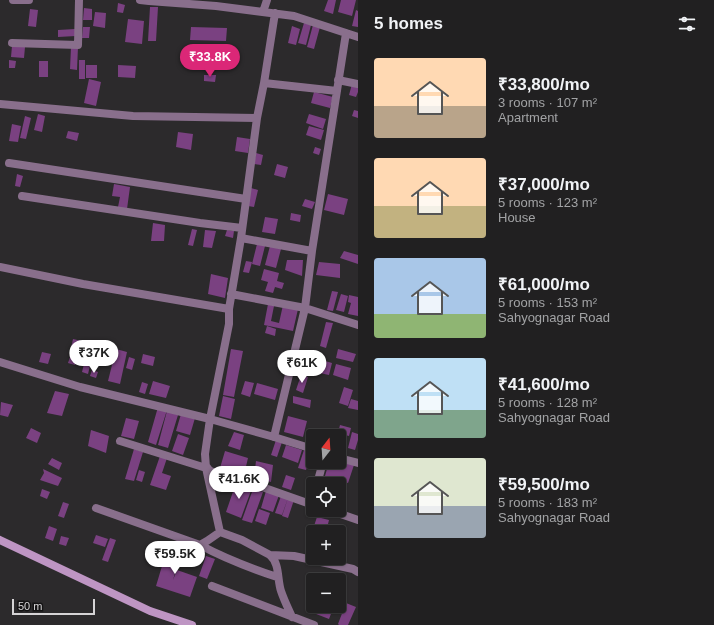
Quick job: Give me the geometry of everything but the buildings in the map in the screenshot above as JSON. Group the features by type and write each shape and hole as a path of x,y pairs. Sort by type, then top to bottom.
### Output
{"street":[{"path":"13,0 29,0"},
{"path":"12,44 78,45 79,0"},
{"path":"140,0 216,6 294,16 358,37"},
{"path":"263,12 267,0"},
{"path":"220,532 206,467 205,454 210,419 229,324 231,294 242,228 257,118 275,13"},
{"path":"274,437 305,308 312,251 346,33"},
{"path":"338,80 358,84"},
{"path":"264,83 337,91"},
{"path":"0,104 133,116 257,118"},
{"path":"9,163 246,199"},
{"path":"22,196 242,228"},
{"path":"240,238 312,251"},
{"path":"0,267 83,284 229,310"},
{"path":"231,294 305,308 358,325"},
{"path":"0,362 80,388 210,419 306,447"},
{"path":"120,441 206,467 215,473 306,500"},
{"path":"346,460 358,463"},
{"path":"96,508 200,545 248,567 277,576"},
{"path":"346,515 358,519"},
{"path":"200,545 220,532"},
{"path":"220,532 242,540 273,558 276,564 280,590 292,617"},
{"path":"0,540 150,611 192,625"},
{"path":"270,555 294,556 353,569 358,572"},
{"path":"212,586 314,625"}]}
